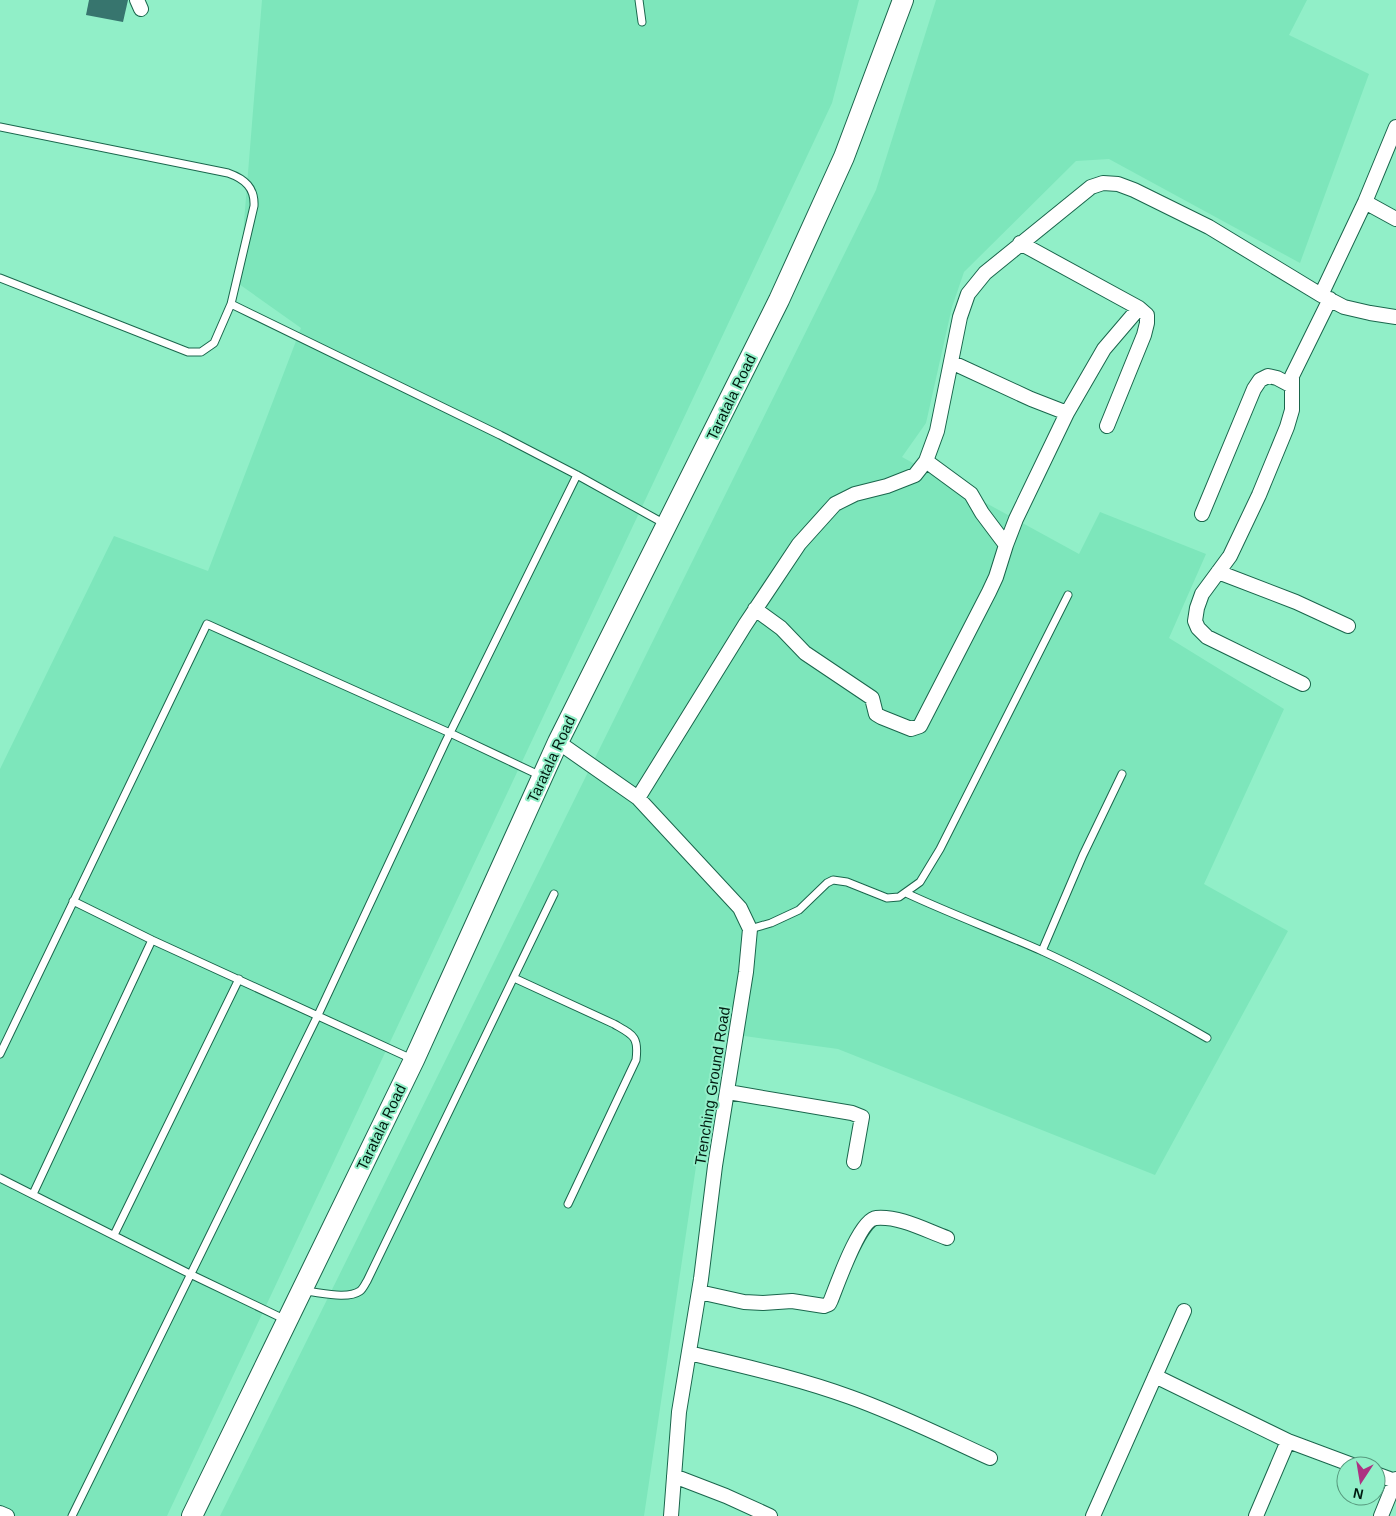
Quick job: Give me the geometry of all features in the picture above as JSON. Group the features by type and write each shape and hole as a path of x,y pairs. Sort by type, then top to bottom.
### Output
{"street":[{"name":"Taratala Road","path":"192,1516 414,1060 558,742 779,300 844,158 902,0"},
{"path":"1302,684 1207,637 1194,621 1202,594 1230,556 1259,496 1292,410 1292,376 1396,127"},
{"path":"638,798 755,609 799,544 835,504 855,494 887,486 915,475 926,461 937,431 960,317 968,294 985,273 1092,187 1103,183 1118,184 1134,190 1209,227 1344,307 1370,314 1396,317"},
{"path":"1365,202 1396,219"},
{"path":"1020,244 1138,308 1147,315 1148,323 1107,426"},
{"path":"755,609 781,628 805,654 872,698 876,714 904,727 916,728 923,722 989,592 1016,519 1067,413 1104,349 1138,308"},
{"path":"951,362 1031,399 1067,413"},
{"path":"1202,514 1254,389 1260,380 1268,376 1277,378 1292,386"},
{"path":"926,461 971,494 982,513 1006,545"},
{"path":"1218,572 1296,602 1348,626"},
{"path":"558,742 638,798 740,908 750,929"},
{"name":"Trenching Ground Road","path":"671,1516 679,1412 746,972 750,929"},
{"path":"728,1092 852,1113 862,1117 854,1162"},
{"path":"698,1292 744,1302 763,1304 792,1302 824,1306 829,1304 862,1231 870,1220 875,1218 899,1220 947,1238"},
{"path":"1093,1516 1184,1311"},
{"path":"689,1353 777,1374 849,1397 904,1418 990,1458"},
{"path":"1155,1376 1288,1441 1336,1459"},
{"path":"1256,1516 1288,1441"},
{"path":"674,1476 726,1496 770,1516"},
{"path":"1380,1516 1396,1480"},
{"path":"0,1513 7,1516"}],"lane":[{"path":"639,0 642,22"},
{"path":"0,127 228,173 244,180 254,197 254,206 231,304 214,343 201,352 188,352 0,278"},
{"path":"231,304 500,435 577,474 668,525"},
{"path":"72,1516 318,1015 450,732 577,474"},
{"path":"750,929 771,923 799,910 827,883 833,880 846,882 887,898 899,897 920,882 940,849 1068,595"},
{"path":"0,1054 207,624 450,732 543,776"},
{"path":"1042,951 1083,856 1122,774"},
{"path":"906,893 949,913 1042,951 1142,1001 1207,1038"},
{"path":"301,1290 340,1295 352,1294 361,1290 367,1281 554,894"},
{"path":"73,901 152,940 414,1060"},
{"path":"33,1194 152,940"},
{"path":"514,978 614,1024 636,1038 638,1047 636,1060 568,1204"},
{"path":"114,1235 239,979"},
{"path":"0,1178 287,1321"}],"shaded area":[{"path":"262,0 859,0 832,103 167,1516 0,1516 0,769 114,536 208,571 301,328 239,284"},
{"path":"936,0 1307,0 1289,35 1369,74 1300,263 1109,159 1076,161 964,272 952,307 926,423 902,457 1079,554 1100,512 1206,554 1169,638 1284,709 1204,884 1288,931 1155,1175 838,1049 716,1032 644,1516 220,1516 876,190"}],"building":[{"path":"89,0 128,0 123,22 86,15"}]}
